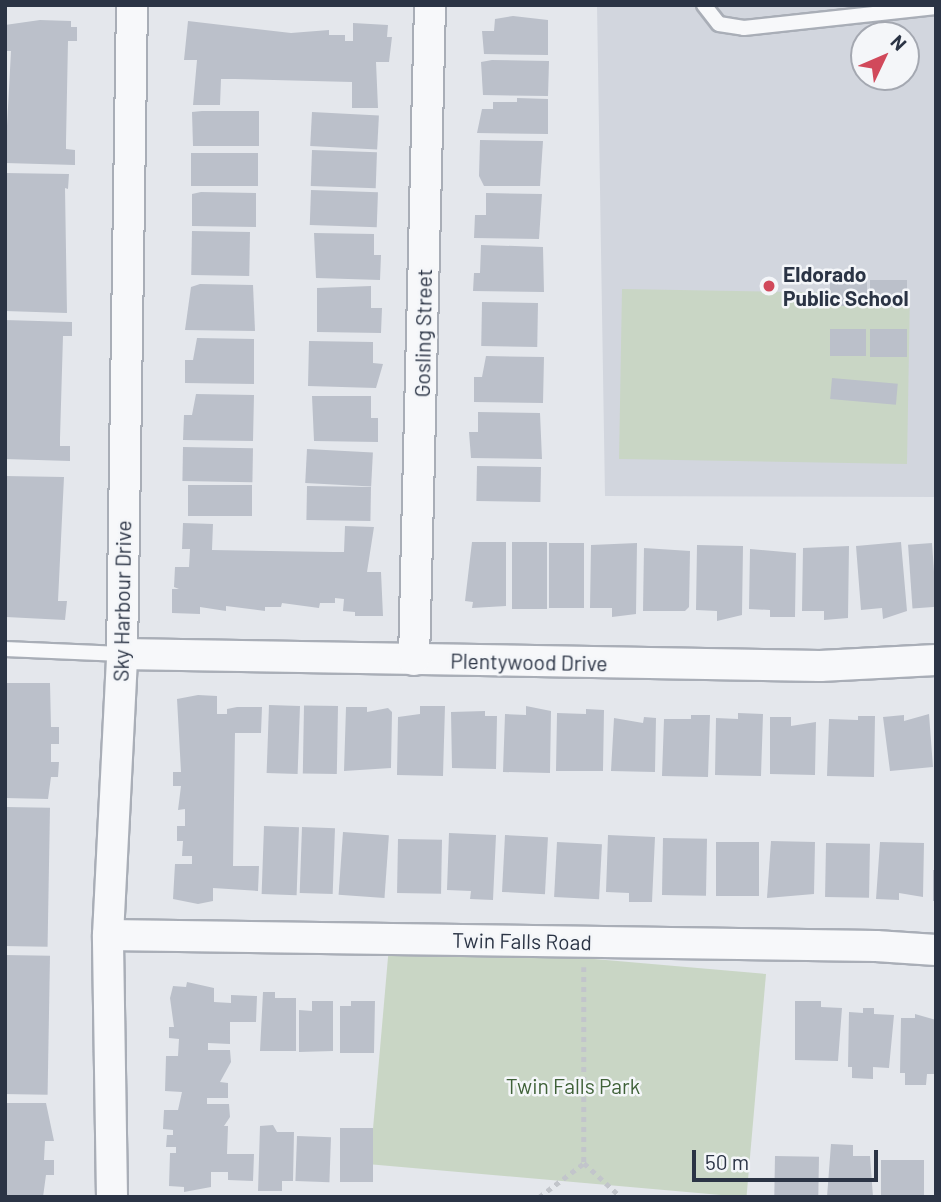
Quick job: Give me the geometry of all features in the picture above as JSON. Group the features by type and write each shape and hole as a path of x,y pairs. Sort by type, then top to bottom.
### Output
{"street":[{"name":"Sky Harbour Drive","path":"112,1197 108,935 122,654 132,5"},
{"name":"Gosling Street","path":"414,660 430,5"},
{"name":"Plentywood Drive","path":"122,654 847,666 936,660"},
{"name":"Twin Falls Road","path":"108,935 936,950"}],"lane":[{"path":"704,5 719,24 744,28 936,7"},
{"path":"5,649 122,654"}],"path":[{"path":"584,942 584,1163 621,1197"},
{"path":"540,1197 584,1163"}],"shaded area":[{"name":"Eldorado Public School","path":"597,5 936,5 936,497 605,496"}],"green space":[{"path":"622,289 910,294 907,464 619,459"},
{"name":"Twin Falls Park","path":"389,941 766,974 746,1197 370,1164"}],"building":[{"path":"513,16 548,20 548,55 484,54 482,31 494,31 495,19"},
{"path":"40,20 71,21 71,27 77,27 77,41 68,41 66,142 66,149 75,150 75,165 5,163 11,51 5,51 5,25"},
{"path":"188,21 291,33 329,30 329,35 345,35 345,41 353,41 353,23 388,25 387,37 392,37 389,62 376,62 378,108 352,108 352,82 235,79 221,79 220,105 193,105 197,60 184,60"},
{"path":"549,61 548,96 483,95 481,62"},
{"path":"517,98 548,99 548,134 477,133 482,109 493,109 493,102 517,102"},
{"path":"259,111 259,146 193,146 192,112"},
{"path":"312,112 379,116 377,149 310,146"},
{"path":"480,140 543,141 540,186 484,186 479,176"},
{"path":"312,150 377,152 376,188 311,186"},
{"path":"191,153 258,153 258,186 191,186"},
{"path":"5,173 69,174 68,189 65,188 67,313 5,311"},
{"path":"311,190 378,192 377,227 310,225"},
{"path":"256,193 256,227 192,226 192,194"},
{"path":"486,193 542,194 539,239 474,238 475,215 486,215"},
{"path":"192,231 250,232 249,276 191,275"},
{"path":"314,233 374,234 374,255 381,255 380,280 316,278"},
{"path":"481,245 543,247 544,292 473,291 474,273 480,273"},
{"path":"830,279 867,279 867,306 830,306"},
{"path":"870,280 907,280 907,307 870,307"},
{"path":"200,284 253,285 255,331 185,330 191,287"},
{"path":"371,286 371,308 382,308 381,333 317,332 317,288"},
{"path":"482,302 538,303 537,347 481,346"},
{"path":"5,320 72,322 72,336 63,336 60,438 60,446 70,446 70,461 5,459"},
{"path":"830,329 866,329 866,356 830,356"},
{"path":"870,329 907,329 907,357 870,357"},
{"path":"197,338 254,339 254,384 185,383 185,360 193,360"},
{"path":"309,341 373,342 373,363 383,364 376,388 308,386"},
{"path":"486,356 544,357 543,403 474,402 474,377 482,377"},
{"path":"832,378 898,384 896,405 830,399"},
{"path":"196,394 254,395 253,441 183,440 184,415 192,415"},
{"path":"312,396 371,396 371,418 378,418 378,442 314,441"},
{"path":"478,412 540,413 542,459 471,458 469,432 478,432"},
{"path":"183,447 253,448 252,482 182,481"},
{"path":"307,449 373,452 371,486 305,483"},
{"path":"477,466 541,467 540,502 476,501"},
{"path":"5,476 64,477 58,601 67,601 65,620 6,617"},
{"path":"188,485 252,485 252,516 188,516"},
{"path":"307,486 371,487 370,521 306,520"},
{"path":"183,523 213,524 212,550 344,552 345,526 374,527 367,572 381,572 383,616 355,616 355,612 343,611 344,599 335,598 335,603 320,603 319,608 282,603 281,607 265,607 265,611 226,606 226,611 200,607 200,614 172,613 172,589 179,589 174,587 175,567 189,567 190,549 182,549"},
{"path":"472,542 506,542 506,606 472,608 473,602 465,601"},
{"path":"512,542 547,542 547,609 512,609"},
{"path":"901,542 907,611 883,619 882,608 861,610 856,546"},
{"path":"549,543 584,543 584,608 549,608"},
{"path":"637,543 636,614 612,617 612,608 590,608 591,545"},
{"path":"932,543 936,607 913,609 908,545"},
{"path":"697,545 743,546 742,615 717,621 717,611 696,610"},
{"path":"849,546 848,618 824,620 824,611 802,611 803,548"},
{"path":"644,548 690,551 689,607 685,611 643,611"},
{"path":"750,549 796,553 795,617 770,617 770,610 749,609"},
{"path":"5,683 50,683 51,727 59,727 59,744 51,744 51,762 59,762 58,777 51,777 48,799 5,798"},
{"path":"198,695 217,696 217,714 227,714 227,709 237,707 262,707 261,733 235,733 233,866 259,866 258,891 213,888 213,901 198,904 173,899 175,864 192,864 192,856 182,856 183,841 177,841 177,826 185,826 185,809 178,810 181,786 173,786 173,772 181,772 177,699"},
{"path":"269,705 300,706 298,774 267,773"},
{"path":"304,705 338,706 337,774 303,773"},
{"path":"420,706 445,706 443,776 397,775 398,717 420,714"},
{"path":"526,706 551,711 550,773 503,772 505,714 526,715"},
{"path":"346,707 367,707 367,712 388,708 392,712 391,768 344,771"},
{"path":"586,709 604,710 603,771 556,771 557,713 586,714"},
{"path":"485,711 485,716 497,716 496,769 452,768 451,712"},
{"path":"738,713 763,714 761,776 715,775 716,718 738,719"},
{"path":"929,714 933,767 890,771 883,717 904,715 904,721"},
{"path":"691,715 710,715 708,777 662,776 664,719 691,719"},
{"path":"858,716 875,716 874,777 827,776 829,719 858,720"},
{"path":"644,717 656,718 655,772 611,771 614,718 643,723"},
{"path":"770,717 791,717 791,726 816,722 815,775 770,774"},
{"path":"5,807 50,808 48,947 5,946"},
{"path":"264,826 299,827 297,895 262,894"},
{"path":"302,827 335,828 333,894 300,893"},
{"path":"343,832 389,835 384,898 339,895"},
{"path":"449,833 496,835 493,900 470,899 471,891 447,890"},
{"path":"505,835 548,837 545,894 502,892"},
{"path":"608,835 655,837 652,902 629,902 629,893 606,892"},
{"path":"663,838 707,839 706,896 662,895"},
{"path":"398,839 442,840 441,894 397,893"},
{"path":"771,841 815,842 814,894 767,898"},
{"path":"557,842 602,844 599,899 554,897"},
{"path":"716,842 759,842 759,896 716,896"},
{"path":"880,842 924,843 923,897 899,893 899,900 876,899"},
{"path":"826,843 870,844 869,898 825,897"},
{"path":"933,870 936,870 936,901 933,901"},
{"path":"5,955 50,956 48,1095 5,1094"},
{"path":"187,982 214,988 214,1002 231,1003 231,995 257,996 256,1022 230,1022 230,1044 208,1043 208,1050 230,1050 231,1062 220,1082 228,1083 228,1098 207,1098 207,1104 229,1104 230,1117 224,1126 228,1126 227,1154 254,1154 253,1181 228,1180 228,1172 211,1172 211,1187 184,1192 184,1187 169,1186 170,1153 176,1153 176,1147 166,1147 167,1135 173,1135 173,1130 163,1129 164,1110 178,1110 182,1092 165,1091 166,1056 178,1056 179,1039 169,1038 169,1027 174,1027 170,998 173,986 186,987"},
{"path":"263,992 275,992 275,998 296,998 296,1051 260,1051"},
{"path":"312,1001 333,1001 333,1051 299,1052 299,1010 312,1011"},
{"path":"351,1001 375,1001 374,1053 340,1053 340,1006 351,1006"},
{"path":"795,1001 821,1001 821,1007 842,1008 838,1061 795,1060"},
{"path":"863,1008 874,1008 874,1014 894,1015 889,1068 873,1067 873,1079 852,1078 852,1067 848,1067 849,1012 863,1013"},
{"path":"915,1014 936,1020 936,1074 927,1074 926,1085 905,1085 905,1073 900,1073 901,1018 915,1018"},
{"path":"5,1103 46,1103 54,1141 45,1141 44,1160 54,1160 54,1175 46,1175 43,1197 5,1197"},
{"path":"273,1125 277,1132 294,1132 293,1181 282,1181 282,1191 258,1191 260,1126"},
{"path":"340,1128 373,1128 373,1182 340,1182"},
{"path":"297,1136 331,1137 329,1182 295,1181"},
{"path":"831,1144 853,1145 853,1156 870,1156 873,1197 827,1197"},
{"path":"775,1156 819,1157 818,1197 774,1197"},
{"path":"881,1160 924,1160 924,1197 881,1197"}],"place":[{"name":"Eldorado Public School","path":"769,286"}]}
